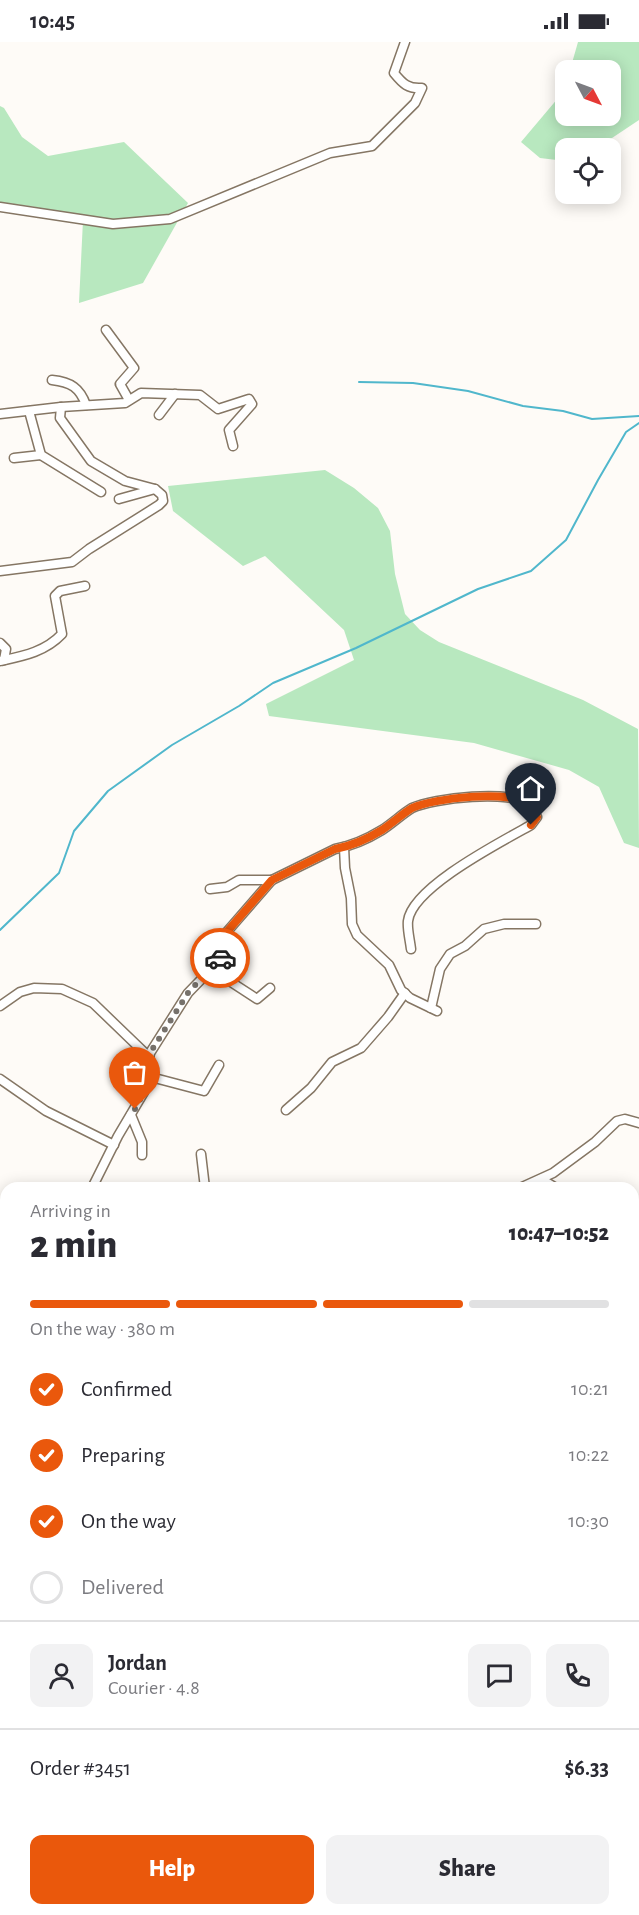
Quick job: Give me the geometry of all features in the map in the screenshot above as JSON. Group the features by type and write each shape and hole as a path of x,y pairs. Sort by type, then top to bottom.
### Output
{"street":[{"path":"0,207 113,224 170,219 330,153 372,146 414,103 422,88 412,89 403,84 394,73 405,42"},
{"path":"106,330 134,368 120,384 129,400"},
{"path":"52,380 66,381 76,387 86,405"},
{"path":"0,414 125,403 141,393 200,394 218,408 249,399 252,404 229,430 233,446"},
{"path":"159,415 175,394"},
{"path":"0,572 72,562 163,501 162,495 155,489 125,481 91,461 60,417 62,407"},
{"path":"29,411 41,455"},
{"path":"14,458 41,455 101,492"},
{"path":"119,499 155,489"},
{"path":"2,661 52,644 62,634 55,596 60,591 85,586"},
{"path":"0,643 6,649 2,661"},
{"path":"95,1182 144,1092 149,1058 154,1047 188,993 220,960 224,951 222,943 225,934 272,880 335,849 381,831 413,808 447,798 489,796 522,801 530,805 537,817 531,825 462,864 416,903 408,921 411,949"},
{"path":"344,847 352,924 357,935 388,965 401,990 410,998 434,1009 440,969 450,954 465,946 484,929 504,924 536,924"},
{"path":"210,889 227,886 239,880 272,880"},
{"path":"211,969 257,999 270,988"},
{"path":"0,1006 20,992 34,988 62,989 93,1003 149,1058"},
{"path":"286,1110 311,1088 332,1062 361,1048 405,993"},
{"path":"147,1076 204,1091 219,1065"},
{"path":"0,1079 46,1111 114,1145"},
{"path":"131,1115 142,1142 142,1155"},
{"path":"534,1182 550,1175 595,1142 617,1121 625,1119 639,1123"},
{"path":"201,1154 204,1182"},
{"path":"541,1179 546,1182"}],"green space":[{"path":"578,42 639,42 639,120 612,138 555,138 555,160 540,158 521,142 555,102 555,126 621,126 621,60 573,60"},
{"path":"0,106 4,108 22,137 48,156 124,142 188,203 143,283 79,303 83,220 36,207 0,202"},
{"path":"325,470 354,488 378,508 390,531 395,574 405,614 420,630 439,642 583,700 638,729 639,848 624,843 599,787 569,770 474,743 269,716 266,704 354,660 344,630 265,556 243,566 173,511 168,486"}],"waterway":[{"path":"359,382 413,383 468,391 523,406 563,411 592,419 639,416"},
{"path":"0,930 59,873 74,831 108,791 172,745 239,706 273,683 356,648 478,589 531,571 566,540 626,432 639,423"}],"way so far":[{"path":"135,1109 144,1092 150,1053 188,993 220,958"}],"route":[{"path":"220,958 224,951 222,943 225,934 272,880 335,849 381,831 413,808 447,798 489,796 522,801 530,805 537,817 531,825"}]}
